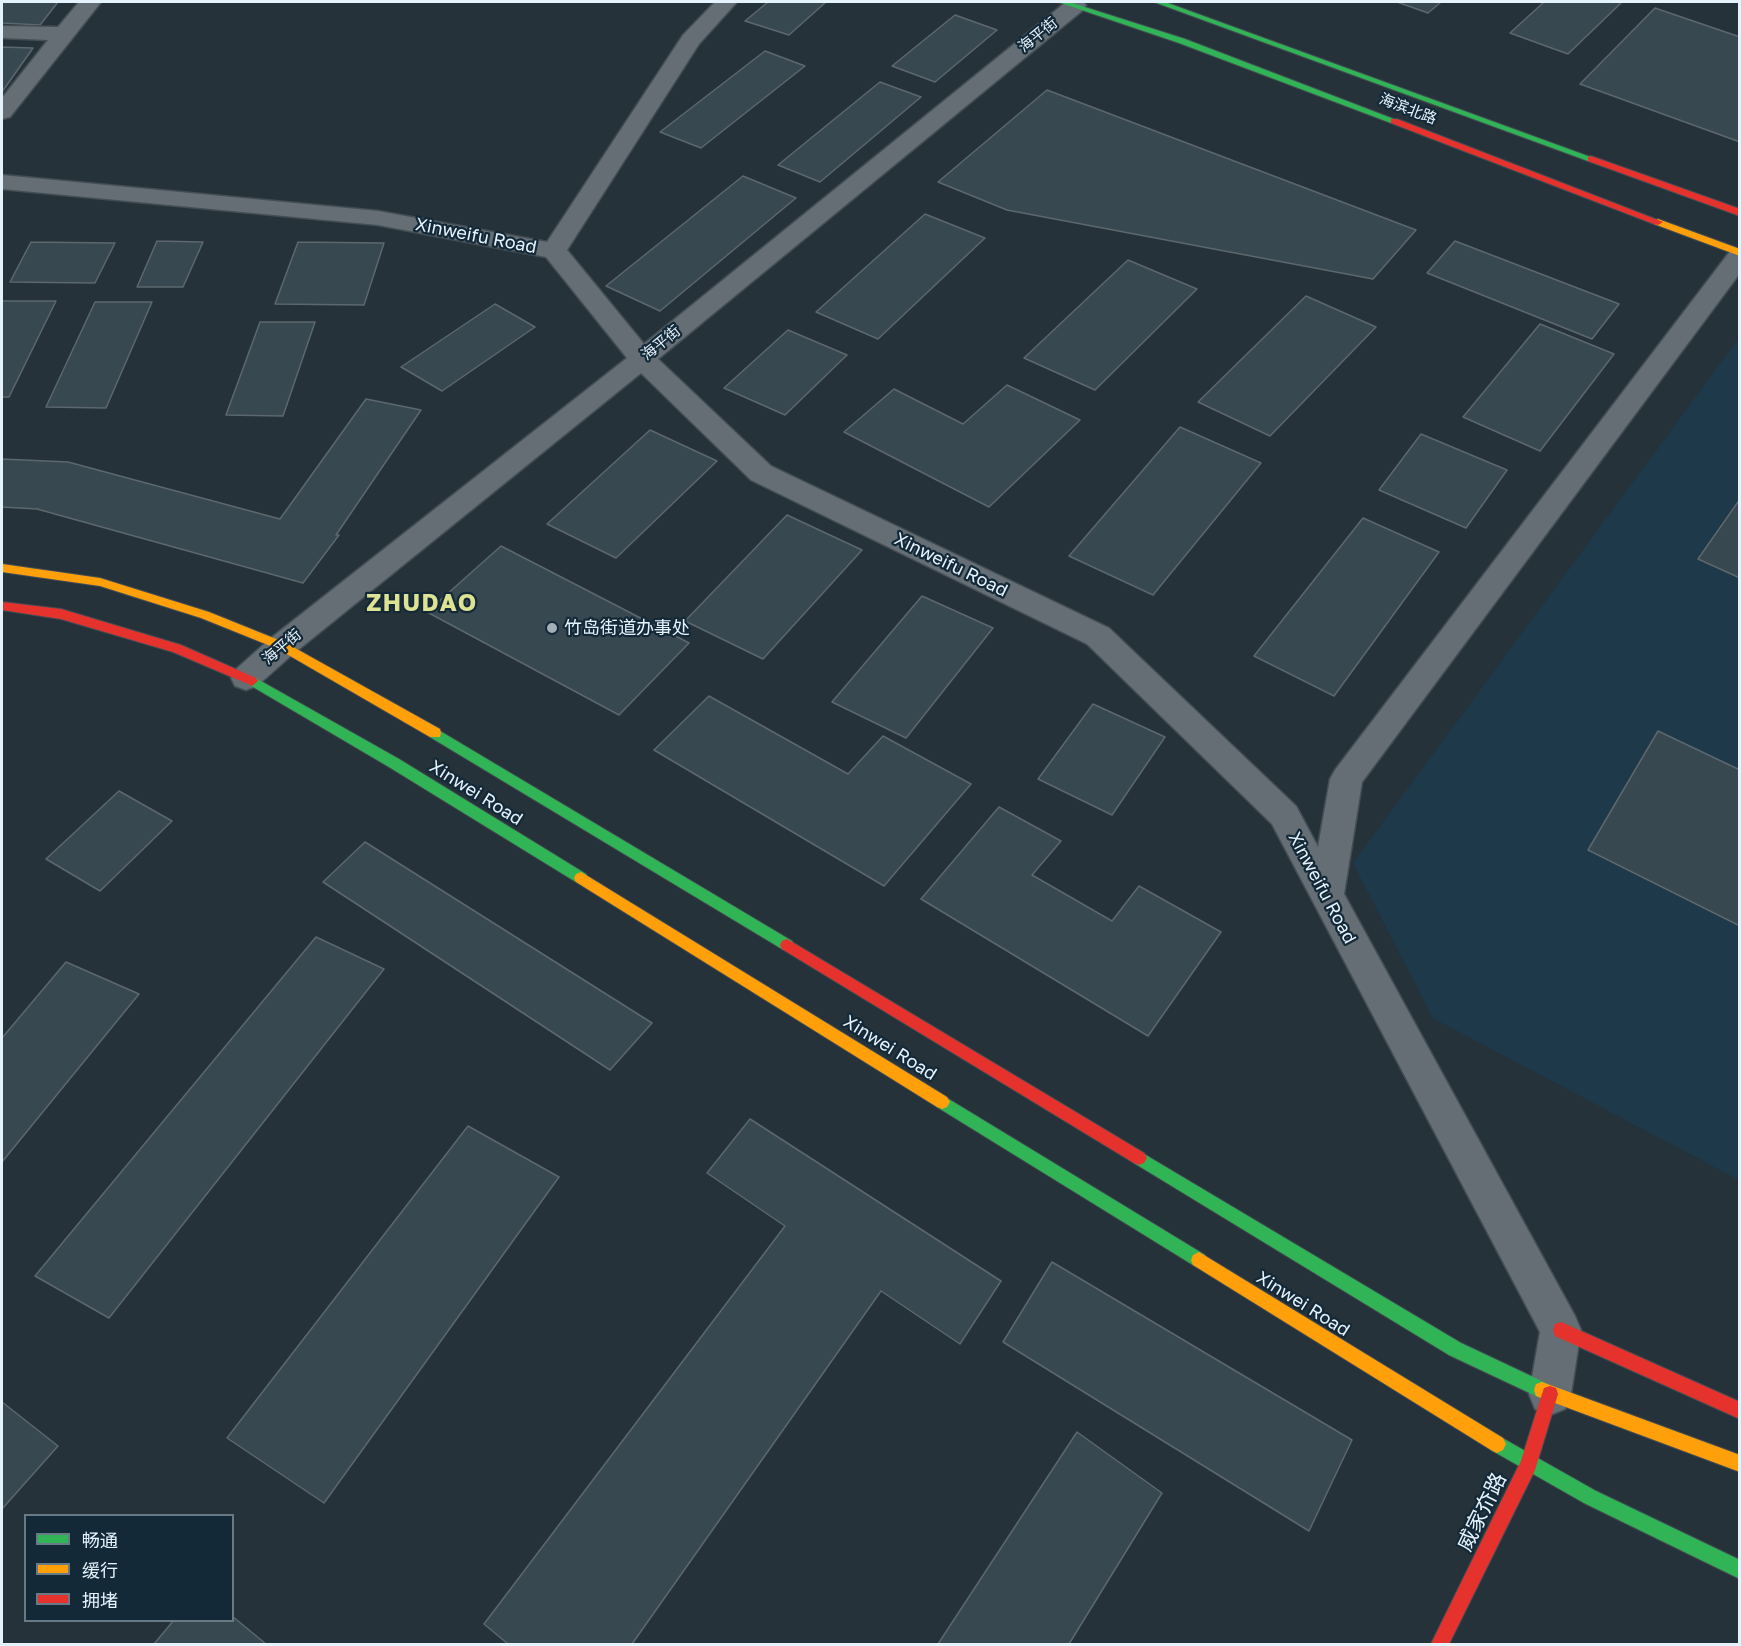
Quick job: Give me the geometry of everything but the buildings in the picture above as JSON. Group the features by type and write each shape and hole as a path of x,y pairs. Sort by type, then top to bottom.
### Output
{"main road":[{"name":"海滨北路","path":"1158,2 1740,213"},
{"name":"海滨北路","path":"1068,3 1182,41 1740,254"},
{"name":"Xinwei Road","path":"2,568 100,582 205,615 282,646 430,730 1455,1349 1550,1394 1740,1464"},
{"name":"Xinwei Road","path":"2,606 61,614 177,648 246,678 394,763 1529,1464 1590,1497 1740,1570"},
{"path":"1561,1330 1740,1411"},
{"name":"威家夼路","path":"1440,1644 1529,1464 1550,1394"}],"street":[{"path":"2,112 90,2"},
{"path":"554,251 691,40 726,2"},
{"name":"海平街","path":"246,678 282,646 642,358 1068,3"},
{"path":"2,32 64,34"},
{"name":"Xinweifu Road","path":"2,182 378,218 554,251 642,358 761,473 1098,636 1284,815 1561,1330"},
{"path":"1327,896 1346,779 1740,254"},
{"path":"1550,1394 1561,1330"}],"shaded area":[{"path":"1739,338 1739,1180 1433,1018 1353,863"}],"traffic: fast":[{"path":"1062,2 1182,41 1394,121"},
{"path":"1158,2 1591,159"},
{"path":"252,681 394,763 581,878"},
{"path":"435,733 787,945"},
{"path":"942,1102 1199,1260"},
{"path":"1139,1158 1455,1349 1542,1390"},
{"path":"1497,1444 1590,1497 1740,1570"}],"traffic: slow":[{"path":"1658,222 1740,253"},
{"path":"2,568 100,582 205,615 282,646 435,733"},
{"path":"581,878 942,1102"},
{"path":"1199,1260 1497,1444"},
{"path":"1542,1390 1740,1464"}],"traffic: jam":[{"path":"1394,121 1658,222"},
{"path":"1591,159 1740,213"},
{"path":"2,606 61,614 177,648 252,681"},
{"path":"787,945 1139,1158"},
{"path":"1561,1330 1740,1411"},
{"path":"1440,1644 1529,1464 1550,1394"}],"place":[{"name":"竹岛街道办事处","path":"552,628"}],"district":[{"name":"ZHUDAO","path":"422,603"}]}
